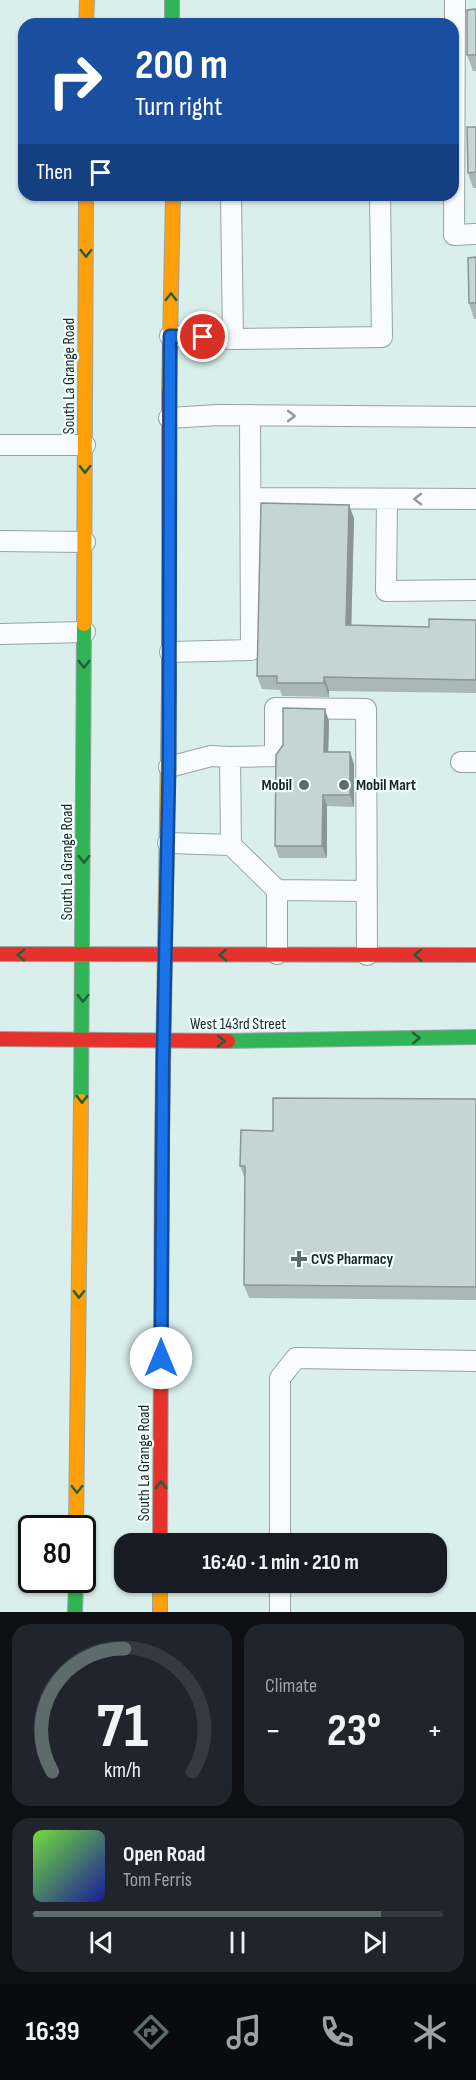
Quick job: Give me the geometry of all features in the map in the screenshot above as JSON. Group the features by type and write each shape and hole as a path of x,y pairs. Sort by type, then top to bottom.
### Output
{"main road":[{"path":"87,0 87,18"},
{"path":"172,0 172,18"},
{"name":"South La Grange Road","path":"76,1515 83,956 86,201"},
{"name":"South La Grange Road","path":"160,1533 163,1040 169,767 169,418 173,201"},
{"path":"0,954 83,956 476,955"},
{"name":"West 143rd Street","path":"0,1039 476,1037"},
{"path":"75,1593 75,1612"},
{"path":"160,1593 160,1612"}],"lane":[{"path":"455,0 455,18"},
{"path":"231,201 233,339"},
{"path":"170,336 233,339 382,337 380,201"},
{"path":"454,201 454,235 476,234"},
{"path":"169,418 250,415 476,417"},
{"path":"170,652 250,650 252,498 250,415"},
{"path":"0,445 85,445"},
{"path":"252,498 476,499"},
{"path":"387,499 386,591 476,590"},
{"path":"0,542 85,542"},
{"path":"0,634 84,632"},
{"path":"169,767 211,756 275,756 275,708 366,709 367,955"},
{"path":"230,757 231,845"},
{"path":"168,843 231,845 276,890 278,954"},
{"path":"276,890 367,891"},
{"path":"280,1533 280,1377 296,1358 476,1361"},
{"path":"280,1593 280,1612"}],"building":[{"path":"476,9 476,55 467,55 467,10"},
{"path":"467,127 476,127 476,172 468,173"},
{"path":"476,257 476,303 469,303 468,258"},
{"path":"261,503 349,505 346,625 429,627 429,619 476,620 476,680 324,677 324,683 277,683 277,676 257,676"},
{"name":"Mobil","path":"283,708 325,709 324,752 350,752 350,795 323,795 322,846 275,846 276,755 283,745"},
{"path":"273,1098 476,1099 476,1287 244,1285 245,1166 240,1166 241,1130 273,1131"}],"traffic: fast":[{"path":"172,0 172,18"},
{"path":"81,1101 84,624"},
{"path":"228,1041 476,1037"},
{"path":"75,1612 76,1593"}],"traffic: slow":[{"path":"86,18 87,0"},
{"path":"84,624 86,201"},
{"path":"169,392 173,201"},
{"path":"162,1136 169,689"},
{"path":"76,1515 81,1101"},
{"path":"160,1593 160,1612"}],"traffic: jam":[{"path":"169,392 169,689"},
{"path":"0,954 476,955"},
{"path":"0,1039 228,1041"},
{"path":"160,1533 162,1136"}],"place":[{"name":"Mobil","path":"304,785"},
{"name":"Mobil Mart","path":"344,785"},
{"name":"CVS Pharmacy","path":"299,1259"}],"route":[{"path":"161,1358 163,1061 169,767 170,336 203,337"}]}
